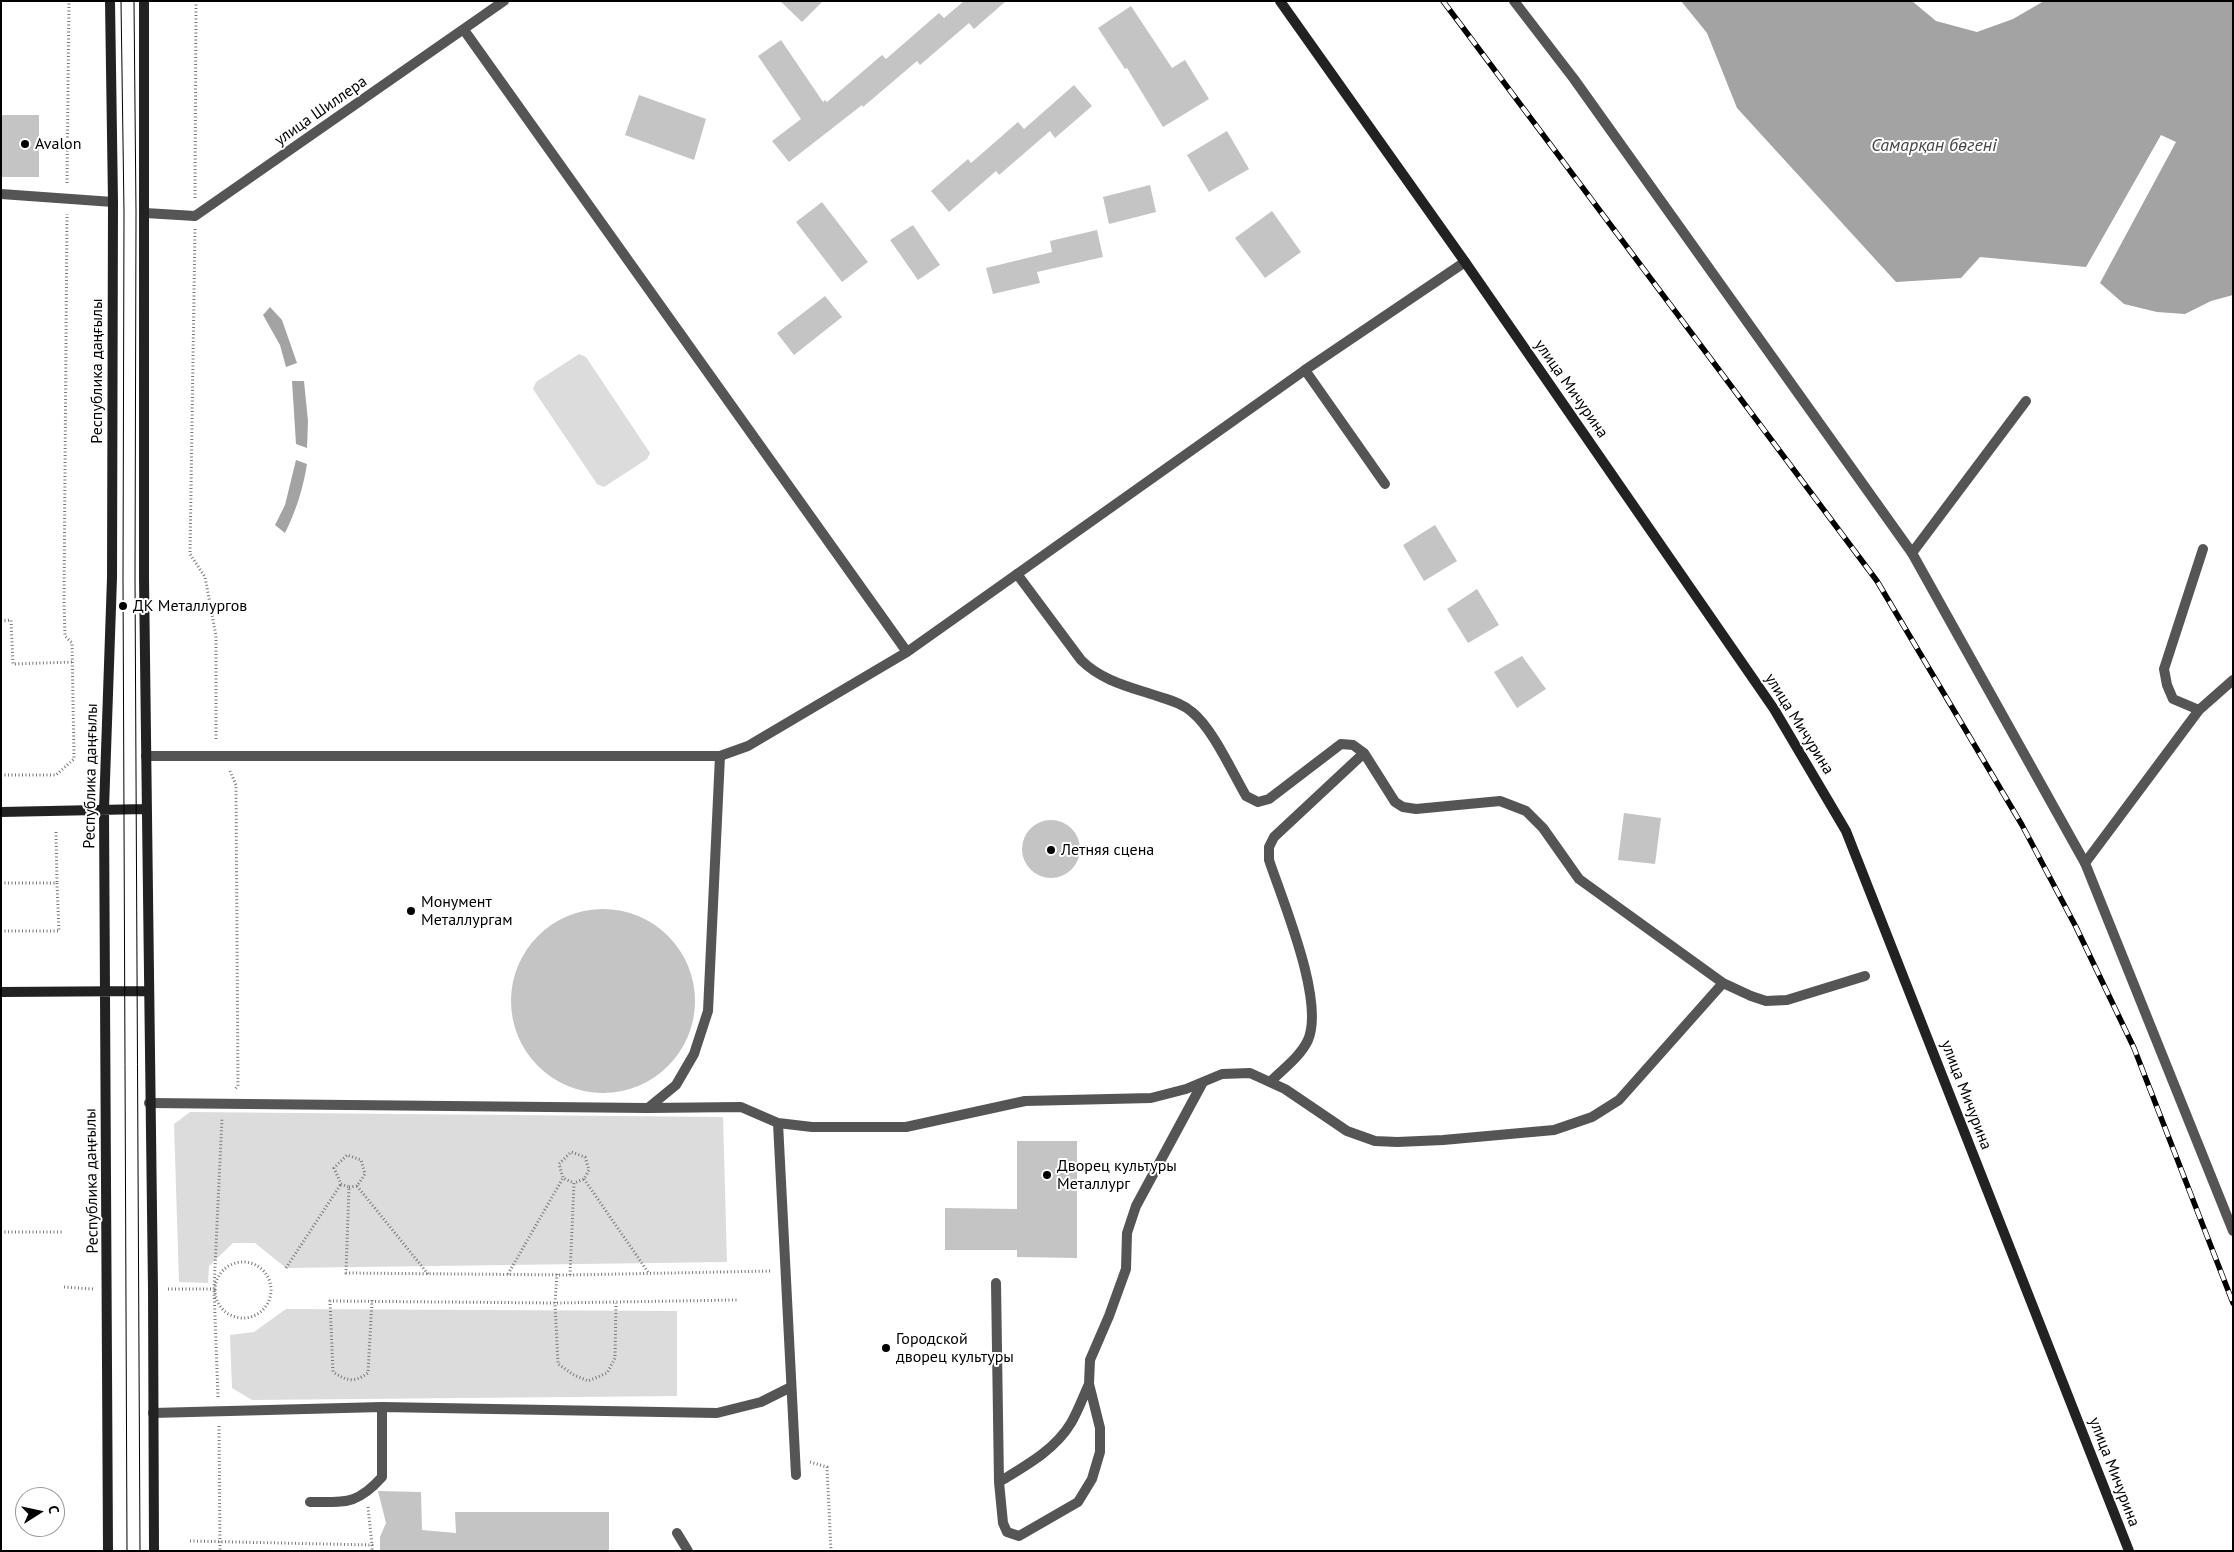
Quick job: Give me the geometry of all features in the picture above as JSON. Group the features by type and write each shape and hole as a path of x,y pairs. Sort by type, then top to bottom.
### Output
{"main road":[{"name":"Республика даңғылы","path":"108,1551 104,809 112,578 113,202 110,1"},
{"path":"144,1 144,578 149,1103 153,1289 154,1551"},
{"name":"улица Мичурина","path":"1280,1 1465,262 1774,709 1846,831 2129,1551"},
{"path":"1,812 104,809 146,810"},
{"path":"1,992 148,991"}],"street":[{"name":"улица Шиллера","path":"195,216 504,1"},
{"path":"1514,1 1574,79 1912,553 2085,863 2233,1231"},
{"path":"464,30 907,652"},
{"path":"1,194 113,202"},
{"path":"145,213 195,216"},
{"path":"146,756 720,756 748,746 907,652 1305,370 1465,262"},
{"path":"1305,370 1385,484"},
{"path":"1912,553 2026,401"},
{"path":"2199,710 2174,700 2167,685 2164,669 2202,549"},
{"path":"1017,574 1081,660 1094,673 1176,702 1192,711 1206,727 1246,796 1258,802 1269,799 1341,744 1353,744 1364,753 1395,802 1403,807 1416,809 1500,802 1526,811 1544,828 1580,879 1723,983 1766,1001 1787,1000 1865,976"},
{"path":"2085,863 2199,710 2233,680"},
{"path":"1270,1082 1302,1052 1309,1038 1312,1019 1310,983 1269,860 1269,847 1274,837 1364,753"},
{"path":"648,1108 676,1085 694,1054 708,1011 720,756"},
{"path":"149,1103 648,1108 741,1107 778,1123 812,1127 906,1127 1025,1101 1151,1098 1186,1089 1222,1074 1250,1073 1285,1088 1347,1131 1375,1141 1443,1140 1554,1130 1592,1117 1619,1100 1723,983"},
{"path":"996,1283 999,1482 1003,1523 1007,1532 1019,1536 1078,1502 1092,1479 1100,1452 1100,1428 1089,1384 1090,1360 1126,1269 1127,1233 1136,1206 1203,1082"},
{"path":"778,1123 796,1475"},
{"path":"999,1482 1034,1461 1053,1445 1070,1425 1089,1384"},
{"path":"154,1413 382,1406 718,1413 761,1402 791,1387"},
{"path":"310,1502 342,1502 367,1494 382,1478 382,1406"},
{"path":"677,1533 688,1551"}],"path":[{"path":"1,775 56,775 74,759 72,643 65,636 64,601 70,1"},
{"path":"196,1 190,554 205,577 216,636 218,689 216,744 236,785 238,1086 222,1104 214,1289 220,1551"},
{"path":"1,620 11,620 12,664 72,662"},
{"path":"1,930 59,931 56,832"},
{"path":"1,883 57,883"},
{"path":"508,1274 563,1178 559,1164 571,1152 585,1157 589,1170 584,1179 574,1183 563,1178"},
{"path":"347,1156 361,1160 364,1174 357,1186 349,1187 342,1184 334,1168 347,1156"},
{"path":"584,1179 648,1272"},
{"path":"570,1275 574,1183"},
{"path":"286,1268 342,1184"},
{"path":"357,1186 428,1274"},
{"path":"349,1187 346,1273 570,1275 648,1272 785,1271"},
{"path":"1,1232 63,1232"},
{"path":"248,1262 265,1272 270,1281 270,1300 265,1309 257,1315 242,1319 232,1317 224,1312 218,1304 214,1289 217,1279 226,1268 234,1263 248,1262"},
{"path":"557,1274 555,1303 558,1364 574,1376 588,1381 607,1373 615,1358 616,1303"},
{"path":"64,1287 108,1290"},
{"path":"153,1289 214,1289"},
{"path":"372,1300 368,1373 358,1380 346,1381 332,1372 330,1301 372,1300 616,1303 737,1300"},
{"path":"795,1457 827,1467 831,1551"},
{"path":"367,1494 372,1551"},
{"path":"190,1541 372,1545"}],"shaded area":[{"path":"579,354 586,357 650,453 647,459 604,487 597,484 533,389 536,382"},
{"path":"190,1112 723,1117 727,1262 286,1268 255,1243 233,1243 209,1266 208,1283 179,1282 174,1124"},
{"path":"286,1309 677,1311 677,1396 252,1400 232,1388 230,1335 254,1332"}],"water":[{"name":"Самарқан бөгені","path":"1681,1 1912,1 1936,21 1977,32 2013,19 2044,1 2233,1 2233,295 2211,301 2185,314 2157,312 2124,304 2100,283 2176,142 2161,135 2086,267 1980,257 1961,278 1896,282 1737,108 1707,33"},
{"path":"270,307 282,320 297,363 286,367 280,345 263,315"},
{"path":"292,381 304,381 308,421 307,448 296,444"},
{"path":"296,460 307,464 299,500 285,533 275,525 285,505"}],"building":[{"path":"780,1 823,1 802,22"},
{"path":"964,1 1006,1 974,29 969,23 920,65 917,61 863,107 862,105 789,162 772,141 801,119 758,56 781,40 823,102 825,100 827,102 882,55 886,59 939,13 944,18"},
{"path":"1131,6 1172,68 1185,60 1209,99 1163,127 1127,68 1125,69 1098,28"},
{"path":"1074,85 1092,106 1055,138 1050,131 999,175 996,171 949,212 931,191 968,159 971,163 1018,122 1024,129"},
{"path":"639,95 706,119 694,160 625,135"},
{"path":"1,115 39,115 39,177 1,177"},
{"path":"1227,131 1249,169 1209,192 1187,155"},
{"path":"1150,185 1156,212 1109,224 1103,197"},
{"path":"822,202 868,262 842,282 796,222"},
{"path":"1272,211 1301,252 1265,278 1235,238"},
{"path":"913,225 940,265 918,280 890,240"},
{"path":"1097,230 1103,257 1037,272 1040,283 993,294 986,268 1052,252 1050,241"},
{"path":"825,296 842,317 794,355 777,333"},
{"path":"1435,525 1457,561 1424,581 1403,545"},
{"path":"1477,589 1499,625 1468,643 1447,609"},
{"path":"1522,656 1546,689 1517,708 1494,672"},
{"path":"1624,813 1661,818 1655,864 1618,860"},
{"name":"Летняя сцена","path":"1045,820 1057,820 1072,828 1080,843 1080,855 1072,870 1057,878 1045,878 1030,870 1022,855 1022,843 1030,828"},
{"path":"603,909 621,911 638,916 668,936 688,966 693,983 695,1001 693,1019 688,1036 668,1066 638,1086 621,1091 603,1093 585,1091 568,1086 538,1066 518,1036 513,1019 511,1001 513,983 518,966 538,936 568,916 585,911"},
{"name":"Дворец культуры Металлург","path":"1017,1141 1077,1141 1077,1258 1017,1257 1017,1250 945,1250 945,1208 1017,1209"},
{"path":"378,1491 421,1492 422,1530 456,1533 455,1512 609,1512 609,1551 380,1551 380,1537 386,1523"}],"tram line":[{"path":"121,1 124,212 123,578 127,1551"},
{"path":"134,1 140,1551"}],"railway":[{"path":"1443,1 1877,581 2022,825 2076,927 2134,1048 2233,1303"}],"place":[{"name":"Avalon","path":"25,144"},
{"name":"ДК Металлургов","path":"123,606"},
{"name":"Летняя сцена","path":"1051,850"},
{"name":"Монумент Металлургам","path":"411,911"},
{"name":"Дворец культуры Металлург","path":"1047,1175"},
{"name":"Городской дворец культуры","path":"886,1348"}]}
